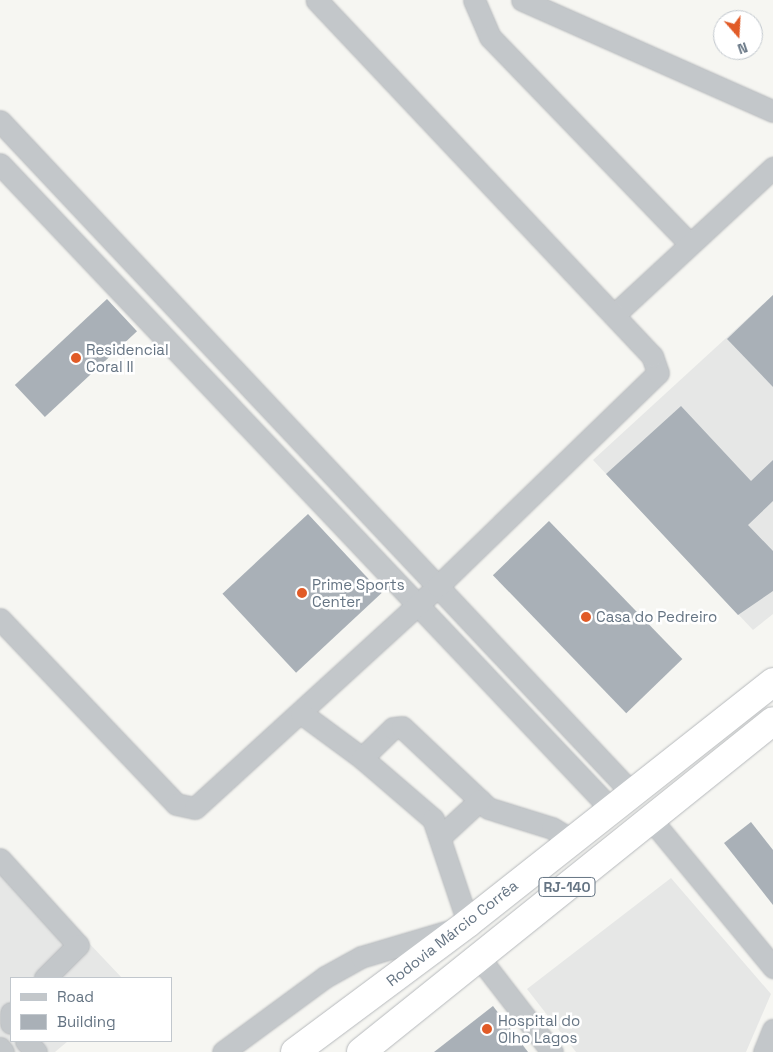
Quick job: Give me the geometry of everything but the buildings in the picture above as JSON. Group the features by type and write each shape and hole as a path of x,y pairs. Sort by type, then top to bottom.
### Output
{"highway":[{"name":"Rodovia Márcio Corrêa","path":"295,1052 465,925 773,682"},
{"name":"RJ-140","path":"361,1052 481,960 649,817 773,720"}],"street":[{"path":"0,619 176,804 184,807 206,803 438,586 658,373 652,356 317,0"},
{"path":"474,0 490,37 689,243"},
{"path":"522,0 773,111"},
{"path":"0,122 438,586 621,801"},
{"path":"0,164 416,606 621,801"},
{"path":"614,315 689,243 773,168"},
{"path":"223,1052 325,977 361,957 465,925 441,836 427,813 362,758 301,713"},
{"path":"362,758 394,728 402,727 488,808 552,828 572,840"},
{"path":"441,836 480,800"},
{"path":"649,817 773,967"},
{"path":"2,864 78,945 46,977"},
{"path":"481,960 552,1052"},
{"path":"764,1052 773,1030"},
{"path":"27,1042 36,1052"},
{"path":"0,1048 3,1052"}],"shaded area":[{"path":"773,295 773,614 753,630 593,460"},
{"path":"0,849 121,977 10,977 10,1042 67,1042 55,1052 0,1052"},
{"path":"671,878 771,994 746,1052 576,1052 527,989"}],"place":[{"name":"Residencial Coral II","path":"76,358"},
{"name":"Prime Sports Center","path":"302,593"},
{"name":"Casa do Pedreiro","path":"586,617"},
{"name":"Hospital do Olho Lagos","path":"487,1029"}]}
